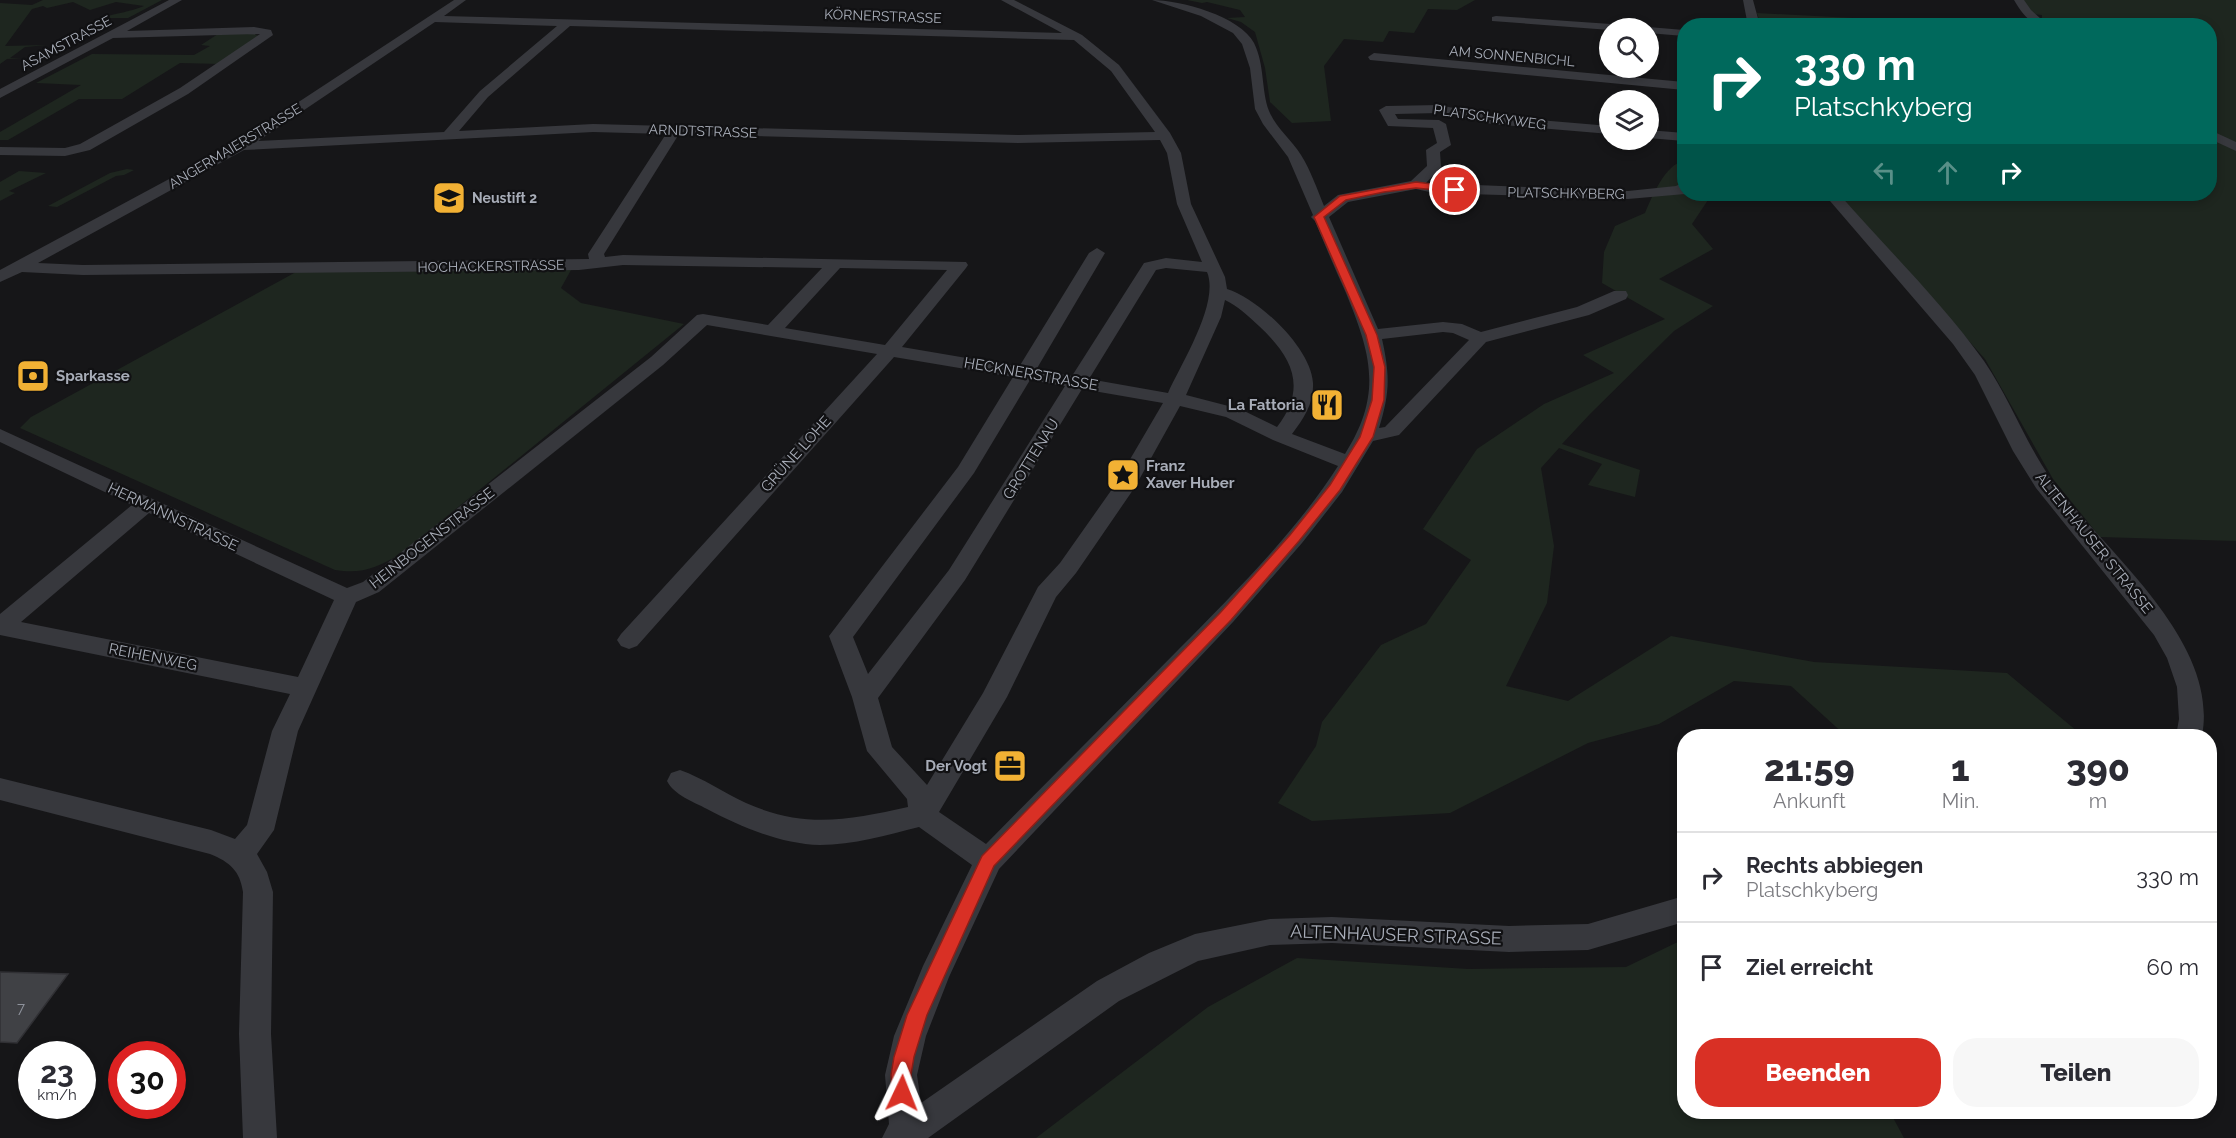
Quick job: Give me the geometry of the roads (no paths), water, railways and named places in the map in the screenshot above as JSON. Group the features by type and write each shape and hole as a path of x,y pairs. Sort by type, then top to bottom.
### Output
{"street":[{"name":"ASAMSTRASSE","path":"0,94 177,0"},
{"name":"ANGERMAIERSTRASSE","path":"0,277 241,146 461,0"},
{"path":"680,781 758,822 801,832 840,833 923,815 994,697 1046,593 1068,568 1125,487 1175,398 1212,317 1219,292 1219,282 1188,216 1174,153 1165,136 1115,68 1078,37 1006,0"},
{"path":"903,1134 901,1075 910,1036 934,976 988,861 1226,616 1294,538 1335,487 1366,437 1378,400 1379,367 1372,335 1319,217 1295,156 1270,124 1262,109 1250,47 1240,33 1220,21 1194,10 1157,0"},
{"path":"1748,0 1752,18"},
{"path":"2019,0 2026,12 2034,18"},
{"name":"KÖRNERSTRASSE","path":"435,19 1078,37"},
{"path":"1496,19 1599,26"},
{"path":"449,134 484,94 569,21"},
{"path":"0,152 64,152 85,147 184,91 267,32 245,30 112,36"},
{"path":"1659,31 1677,32"},
{"name":"AM SONNENBICHL","path":"1374,57 1677,85"},
{"name":"PLATSCHKYWEG","path":"1416,185 1434,167 1433,150 1444,145 1439,124 1393,123 1386,110 1439,109 1492,120 1599,129"},
{"name":"ARNDTSTRASSE","path":"241,146 583,128 1018,139 1165,136"},
{"path":"597,261 596,254 675,130"},
{"path":"1659,135 1677,136"},
{"path":"2217,138 2236,147"},
{"name":"PLATSCHKYBERG","path":"1319,217 1343,198 1416,185 1434,189 1628,195 1677,189"},
{"name":"ALTENHAUSER STRASSE","path":"1837,201 1929,304 1976,362 1994,392 2028,461 2053,497 2140,599 2168,636 2185,669 2191,704 2190,729"},
{"path":"988,861 923,815 920,795 880,751 866,697 841,636 967,469 1097,253"},
{"name":"HOCHACKERSTRASSE","path":"22,267 83,270 579,265 597,261 960,265"},
{"name":"GROTTENAU","path":"866,697 957,575 1150,266 1166,263 1212,268"},
{"path":"773,330 835,264"},
{"name":"GRÜNE LOHE","path":"629,640 890,350 960,265"},
{"path":"1219,292 1239,298 1298,357 1304,379 1298,410 1280,436"},
{"path":"1366,437 1392,431 1480,338 1582,311 1620,295"},
{"name":"HECKNERSTRASSE","path":"703,319 1024,372 1222,408 1280,436 1349,463"},
{"name":"HEINBOGENSTRASSE","path":"347,597 371,587 657,361 703,319"},
{"path":"1372,335 1443,327 1456,328 1480,338"},
{"name":"HERMANNSTRASSE","path":"0,435 145,505 347,597"},
{"path":"1,627 145,505"},
{"path":"239,854 260,830 285,730 347,597"},
{"name":"REIHENWEG","path":"1,627 305,688"},
{"path":"0,789 228,848 239,854 253,869 258,892 255,1034 260,1138"},
{"name":"ALTENHAUSER STRASSE","path":"903,1134 1108,991 1160,963 1195,948 1261,934 1332,930 1509,939 1588,937 1677,911"}],"place":[{"name":"Neustift 2","path":"449,198"},
{"name":"Sparkasse","path":"33,376"},
{"name":"La Fattoria","path":"1327,405"},
{"name":"Franz Xaver Huber","path":"1123,475"},
{"name":"Der Vogt","path":"1010,766"}]}
